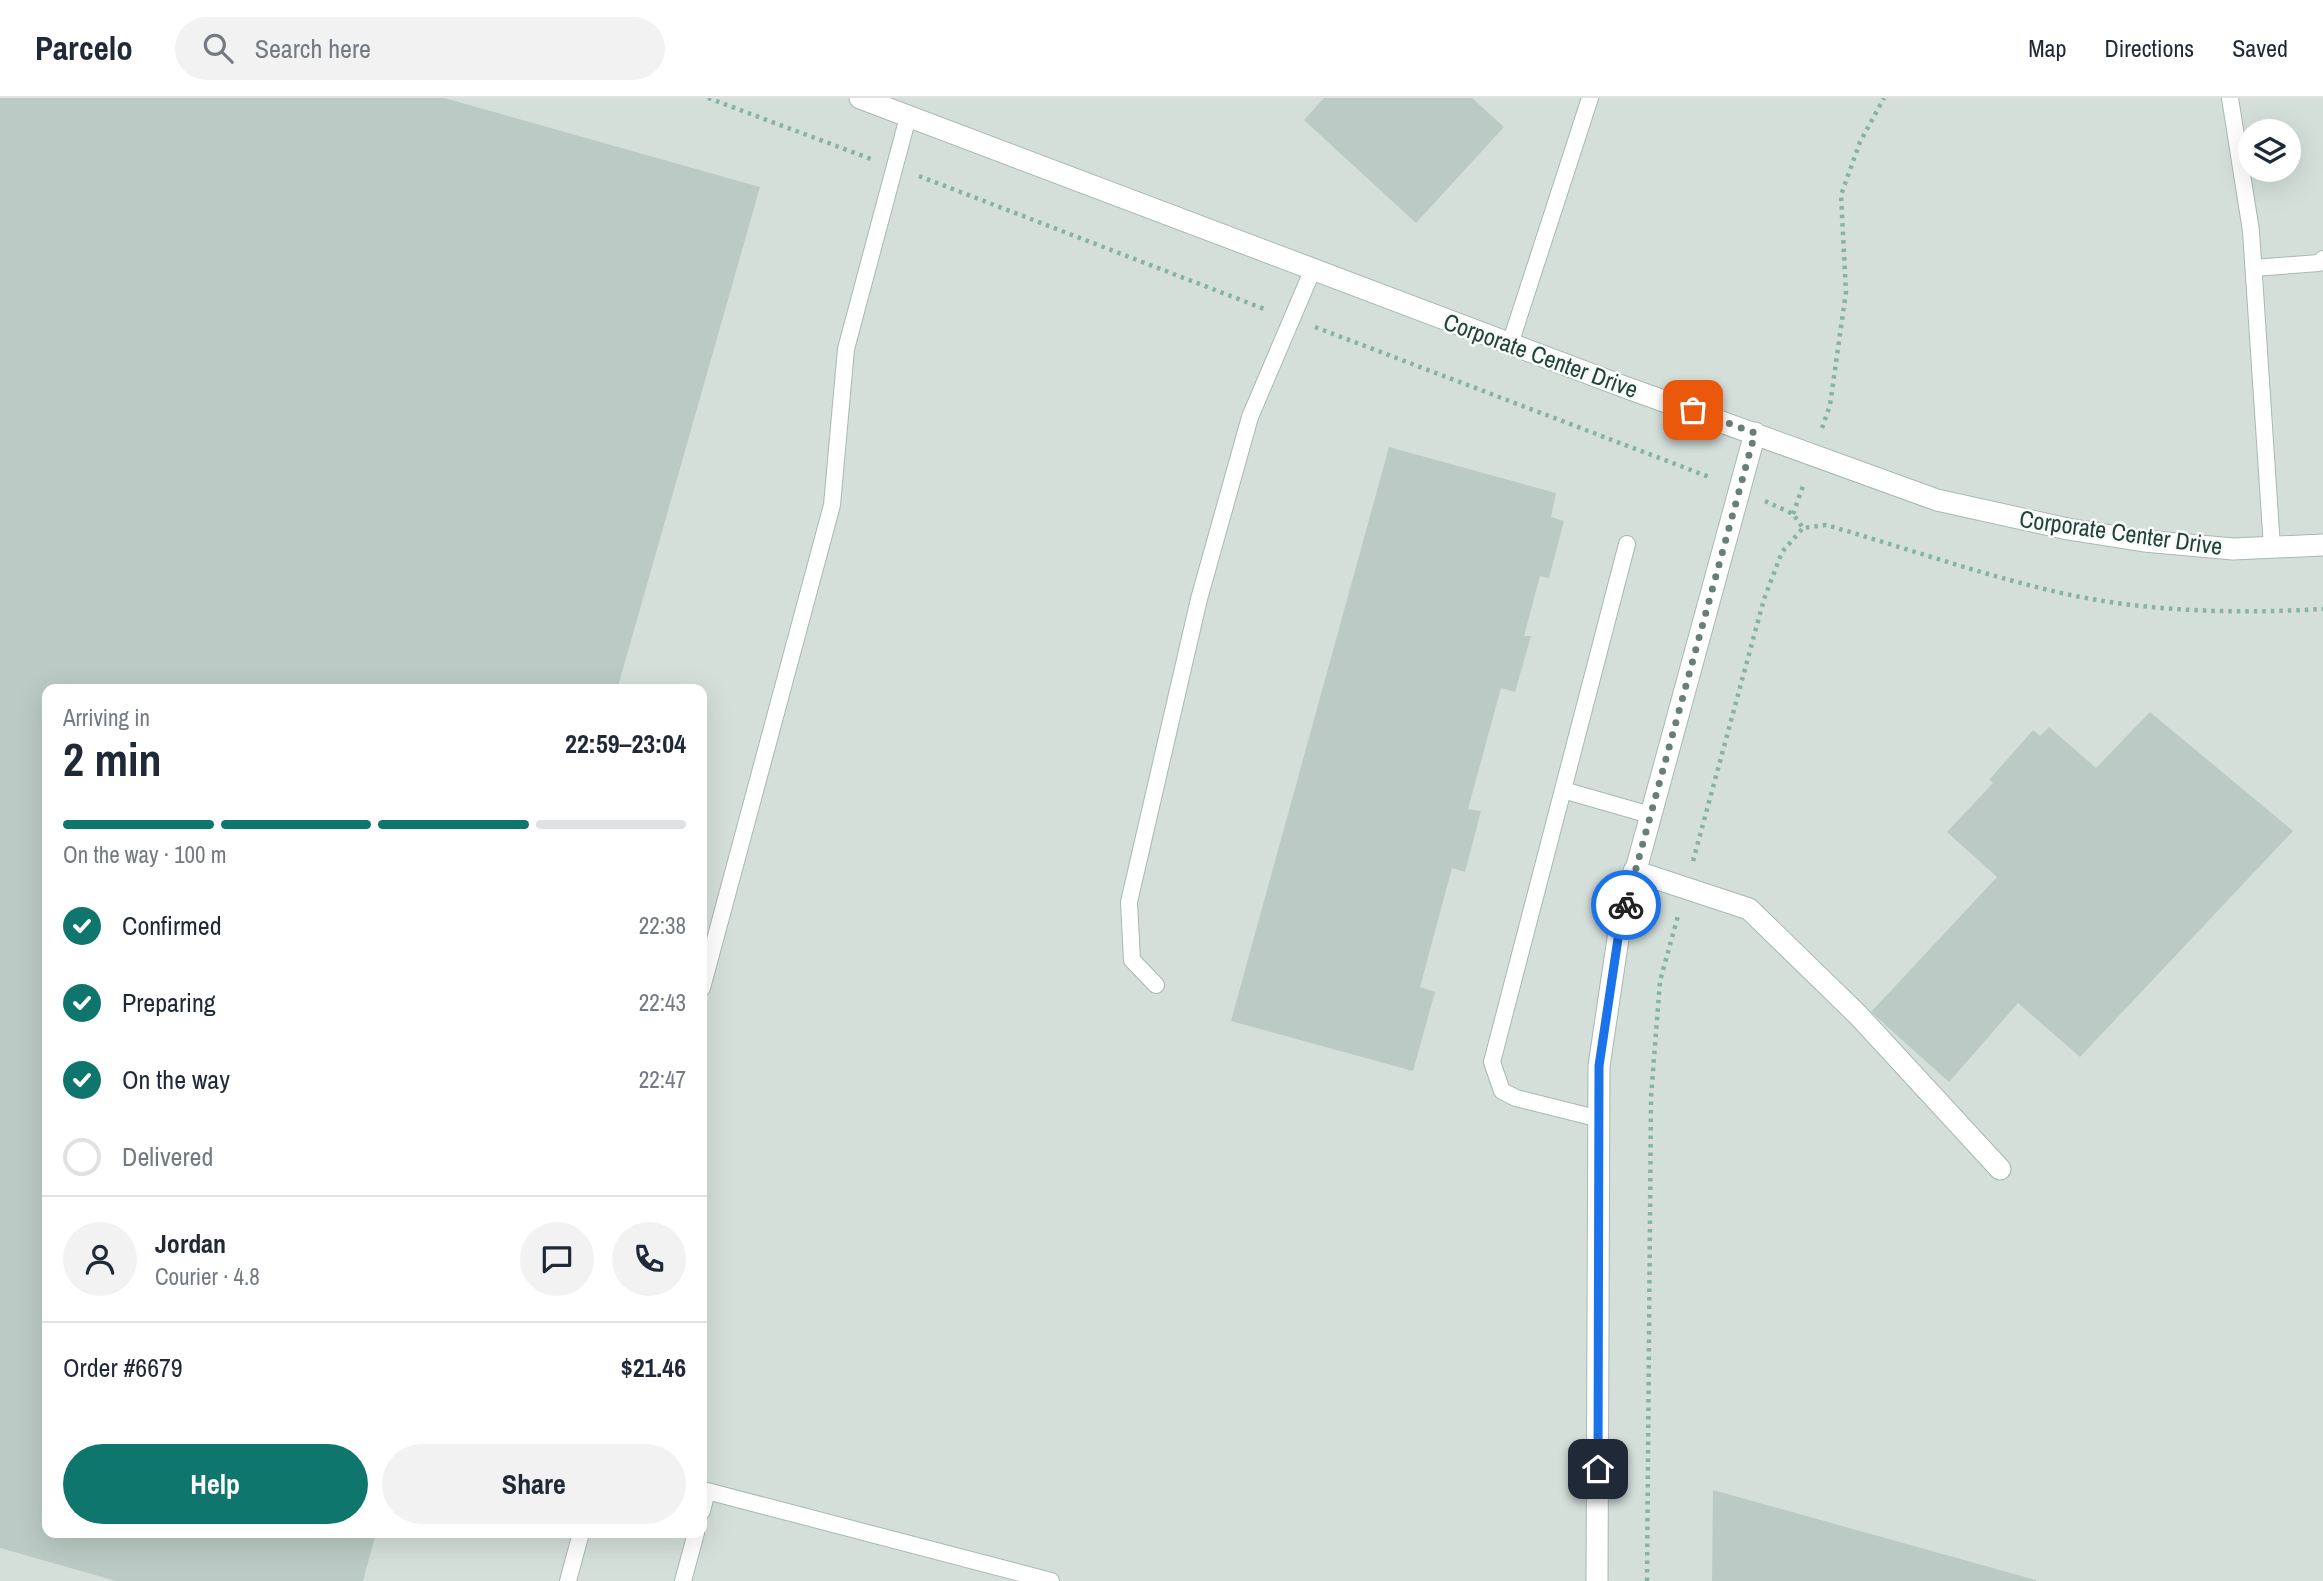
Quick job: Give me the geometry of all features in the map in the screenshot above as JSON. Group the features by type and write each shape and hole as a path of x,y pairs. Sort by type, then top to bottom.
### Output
{"street":[{"name":"Corporate Center Drive","path":"860,98 1510,344 1937,500 2068,529 2233,549 2323,545"},
{"path":"1597,1581 1599,1066 1619,932 1634,871 1755,433"},
{"path":"1634,871 1749,909 1858,1015 2000,1169"}],"lane":[{"path":"1510,344 1590,98"},
{"path":"2230,98 2251,231 2272,547"},
{"path":"707,969 832,505 846,349 908,117"},
{"path":"2254,268 2319,263 2323,259"},
{"path":"1156,985 1132,960 1129,902 1199,599 1250,417 1313,269"},
{"path":"1600,1119 1516,1098 1502,1091 1493,1062 1628,544"},
{"path":"1563,790 1650,815"},
{"path":"707,1491 1051,1581"},
{"path":"568,1581 580,1538"},
{"path":"683,1581 695,1538"}],"path":[{"path":"708,98 1686,466 1793,514 1803,528"},
{"path":"1793,514 1830,405 1846,292 1841,195 1860,142 1884,98"},
{"path":"1647,1581 1651,1085 1660,981 1764,599 1782,552 1803,528 1826,525 2057,592 2128,604 2243,614 2323,609"}],"shaded area":[{"path":"0,98 2323,98 2323,1581 0,1581"}],"building":[{"path":"0,98 444,98 760,187 619,684 42,684 42,1538 375,1538 363,1581 116,1581 0,1548"},
{"path":"1324,98 1472,98 1504,127 1416,223 1304,120"},
{"path":"1389,447 1556,493 1551,517 1564,521 1549,578 1540,576 1524,636 1531,636 1515,692 1501,688 1468,809 1481,811 1465,872 1452,868 1420,987 1435,992 1413,1071 1231,1021"},
{"path":"2150,712 2293,831 2080,1057 2018,1003 1949,1082 1871,1012 1997,877 1947,832 1993,783 1989,780 2033,730 2040,736 2049,727 2096,768"},
{"path":"1713,1490 2036,1580 2036,1581 1712,1581"}],"way so far":[{"path":"1626,905 1755,433 1693,410"}],"route":[{"path":"1598,1469 1599,1066 1619,932 1626,905"}]}
